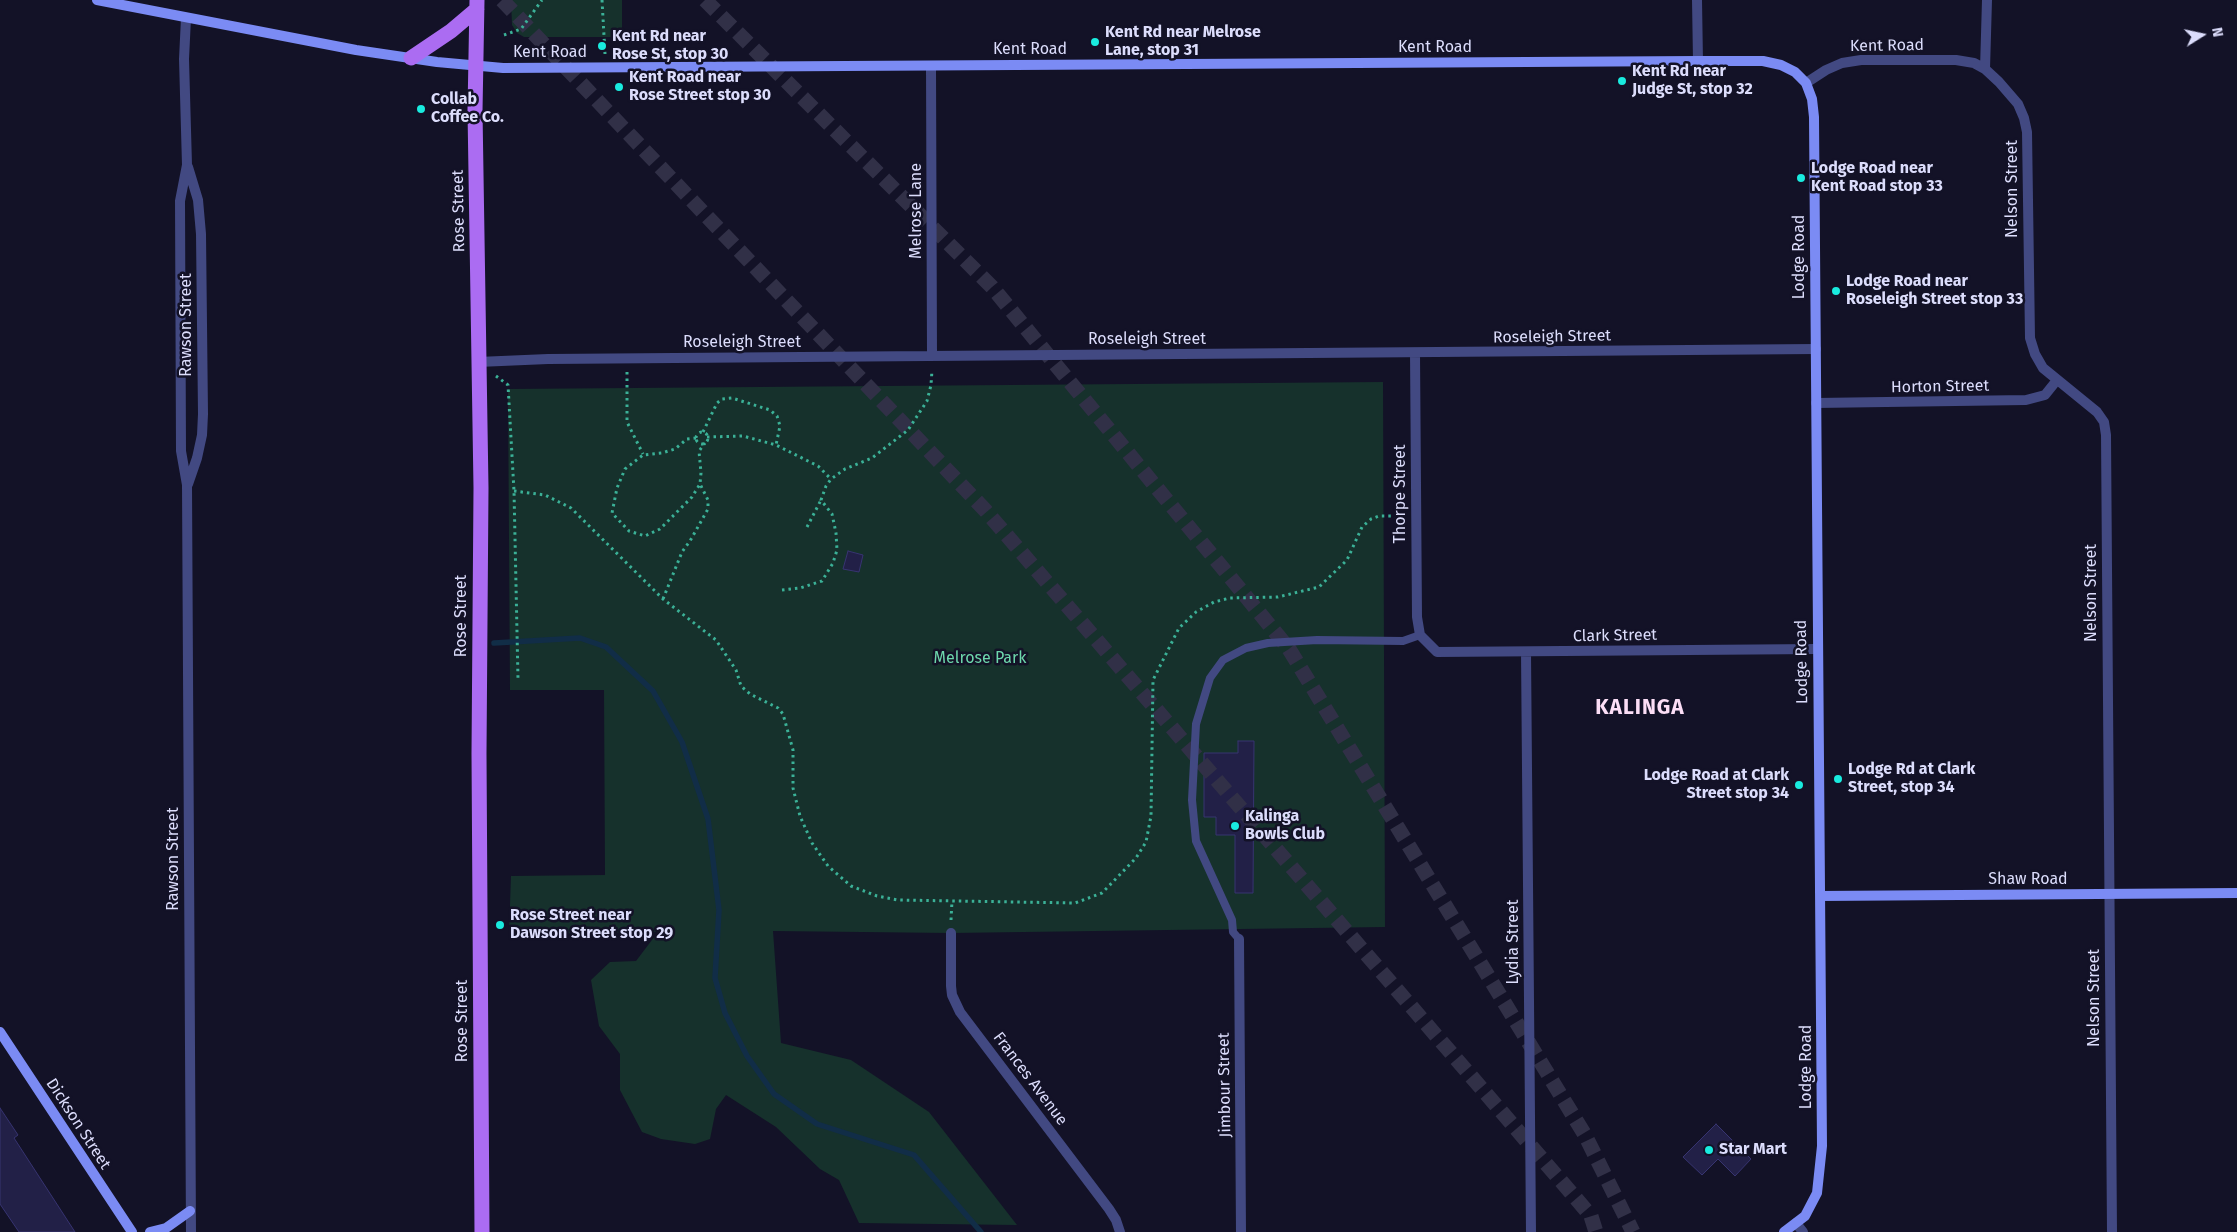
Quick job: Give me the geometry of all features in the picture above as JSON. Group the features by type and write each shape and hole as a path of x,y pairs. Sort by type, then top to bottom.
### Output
{"main road":[{"path":"411,58 451,31 477,5"},
{"name":"Rose Street","path":"477,5 482,1232"}],"street":[{"name":"Kent Road","path":"98,0 356,50 503,68 1763,61 1781,65 1795,72 1806,83 1826,70 1842,63 1861,60 1956,60 1974,63 1985,69"},
{"path":"1698,0 1698,61"},
{"path":"1985,69 1987,0"},
{"name":"Rawson Street","path":"186,18 184,59 187,165 180,211 181,451 187,485 191,1232"},
{"name":"Melrose Lane","path":"931,66 932,356"},
{"name":"Nelson Street","path":"1985,69 2018,104 2028,132 2030,338 2035,354 2043,368 2098,412 2104,422 2106,435 2112,1232"},
{"name":"Lodge Road","path":"1784,1232 1805,1216 1816,1193 1822,1146 1816,649 1814,117 1812,99 1806,83"},
{"name":"Rawson Street","path":"187,165 198,200 201,234 202,404 200,443 187,485"},
{"name":"Roseleigh Street","path":"478,362 932,356 1816,349"},
{"name":"Thorpe Street","path":"1415,353 1417,617 1420,635"},
{"name":"Horton Street","path":"1816,403 2026,400 2045,395 2057,380"},
{"name":"Clark Street","path":"1420,635 1437,652 1816,649"},
{"name":"Lydia Street","path":"1526,652 1531,1232"},
{"name":"Shaw Road","path":"1820,896 2237,893"},
{"name":"Frances Avenue","path":"951,933 952,995 960,1012 1109,1209 1116,1220 1120,1232"},
{"name":"Jimbour Street","path":"1239,939 1241,1232"},
{"name":"Dickson Street","path":"0,1032 132,1232"},
{"path":"150,1232 166,1228 190,1211"},
{"path":"1796,1223 1803,1232"}],"lane":[{"path":"1239,939 1233,932 1232,920 1196,841 1192,800 1196,724 1210,678 1223,660 1246,648 1268,643 1317,640 1403,641 1420,635"}],"path":[{"path":"504,35 521,29 542,0"},
{"path":"602,0 605,68"},
{"path":"807,527 831,479 845,469 872,458 908,430 927,401 931,385 932,356"},
{"path":"626,359 627,422 643,455"},
{"path":"478,362 508,385 514,491 518,679"},
{"path":"708,438 699,451 702,474 700,484 692,497 660,528 645,536 629,531 612,513 617,488 625,469 643,455 662,453 675,449 687,439 696,438 698,434 703,432 717,403 722,399 732,398 770,410 777,416 780,426 776,445"},
{"path":"703,432 708,438"},
{"path":"708,438 742,436 776,445 818,466 831,479"},
{"path":"696,438 698,443 705,444"},
{"path":"663,599 679,558 708,508 708,500 700,484"},
{"path":"514,491 545,495 571,508 663,599 716,640 736,670 741,686 750,694 778,708 783,714 793,750 792,788 800,816 812,843 828,866 851,886 877,896 898,900 1075,903 1102,892 1136,858 1146,842 1151,816 1154,680 1180,628 1196,612 1214,602 1230,598 1278,597 1320,587 1347,560 1362,526 1371,519 1379,516 1416,516"},
{"path":"782,590 800,588 822,581 833,563 837,550 836,533 832,514 821,500"},
{"path":"951,933 952,901"}],"green space":[{"path":"511,0 622,0 622,37 524,37 517,33 512,25"},
{"name":"Melrose Park","path":"1383,382 1385,927 951,933 773,931 781,1043 851,1060 929,1112 1017,1225 859,1223 839,1180 820,1169 776,1127 726,1095 716,1109 710,1139 695,1144 661,1139 642,1132 620,1090 620,1054 599,1026 591,980 610,962 636,961 658,932 509,934 511,876 605,875 604,690 510,690 508,389"}],"building":[{"path":"848,551 863,555 859,572 843,569"},
{"name":"Kalinga Bowls Club","path":"1238,741 1254,741 1253,893 1235,893 1235,835 1216,835 1216,817 1204,817 1204,753 1238,753"},
{"path":"0,1108 18,1135 14,1138 75,1232 19,1232 0,1204"},
{"name":"Star Mart","path":"1716,1124 1751,1159 1735,1176 1718,1159 1702,1175 1683,1157"}],"waterway":[{"path":"494,643 580,638 606,647 653,691 682,742 708,819 719,910 715,978 725,1013 747,1056 774,1094 817,1124 914,1155 981,1232"}],"tunnel":[{"path":"502,0 985,510 1591,1216 1596,1232"},
{"path":"705,0 992,287 1289,649 1585,1135 1633,1232"}],"place":[{"name":"Kent Rd near Melrose Lane, stop 31","path":"1095,42"},
{"name":"Kent Rd near Rose St, stop 30","path":"602,46"},
{"name":"Kent Rd near Judge St, stop 32","path":"1622,81"},
{"name":"Kent Road near Rose Street stop 30","path":"619,87"},
{"name":"Collab Coffee Co.","path":"421,109"},
{"name":"Lodge Road near Kent Road stop 33","path":"1801,178"},
{"name":"Lodge Road near Roseleigh Street stop 33","path":"1836,291"},
{"name":"Lodge Rd at Clark Street, stop 34","path":"1838,779"},
{"name":"Lodge Road at Clark Street stop 34","path":"1799,785"},
{"name":"Kalinga Bowls Club","path":"1235,826"},
{"name":"Rose Street near Dawson Street stop 29","path":"500,925"},
{"name":"Star Mart","path":"1709,1150"}],"district":[{"name":"KALINGA","path":"1640,708"}]}
